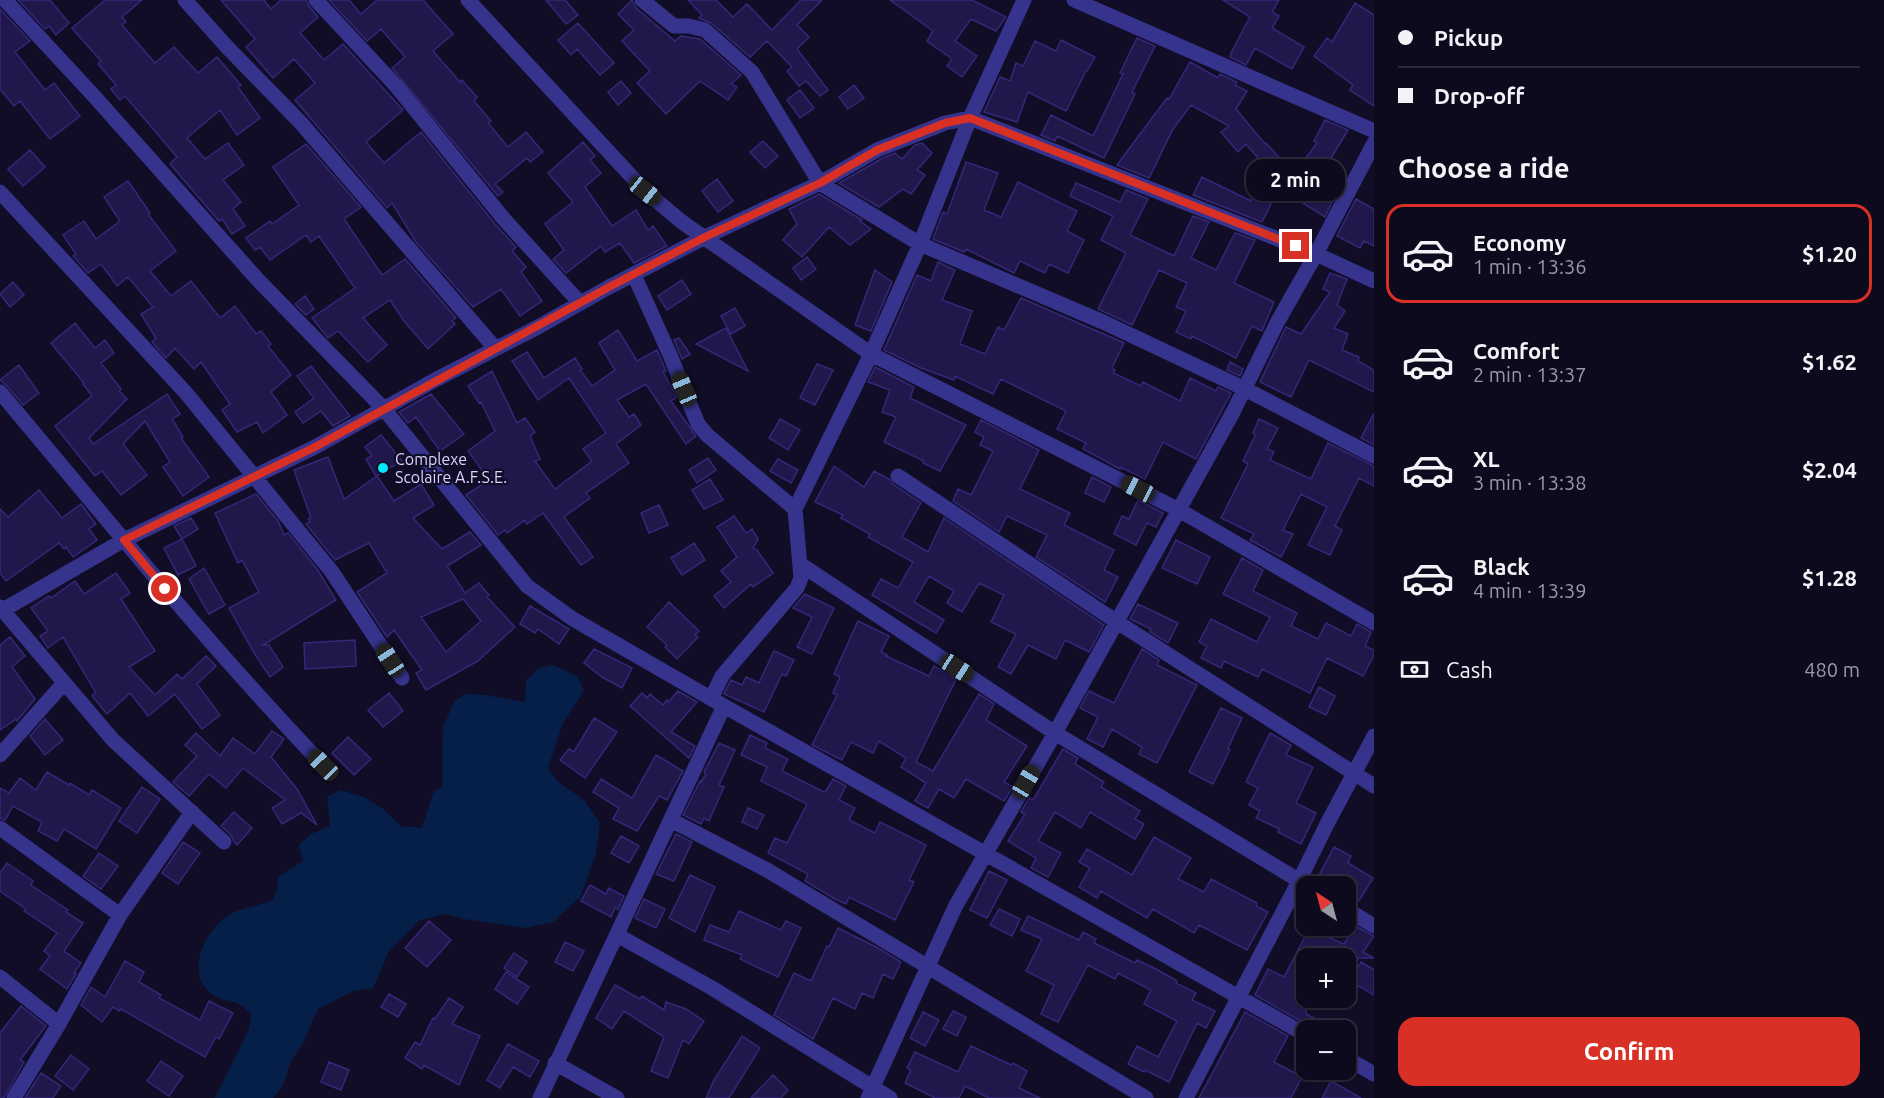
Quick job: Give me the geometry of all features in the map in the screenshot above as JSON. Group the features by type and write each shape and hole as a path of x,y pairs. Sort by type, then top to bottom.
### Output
{"street":[{"path":"5,0 258,280 384,409 527,586 573,619 1296,1029"},
{"path":"185,0 301,123 495,348"},
{"path":"316,0 398,87 503,218 580,303"},
{"path":"468,0 645,191 682,222 871,354 1179,510 1374,623"},
{"path":"642,0 674,26 689,26 705,30 752,72 820,183 920,244 1103,321 1245,388 1374,456"},
{"path":"540,1098 671,820 718,702 722,676 797,588 801,578 795,510 871,354 920,244 970,118 1024,0"},
{"path":"1074,0 1374,131"},
{"path":"224,842 112,740 2,609 124,540 315,447 580,303 705,237 820,183 877,150 945,123 970,118 1317,254 1374,281"},
{"path":"871,1093 955,907 1179,510 1374,143"},
{"path":"0,192 186,393 332,572 402,678"},
{"path":"634,275 698,424 707,435 795,510"},
{"path":"0,392 220,654 323,765"},
{"path":"898,476 1117,622 1374,786"},
{"path":"800,564 1055,733 1296,879"},
{"path":"0,755 64,683"},
{"path":"1307,876 1327,824 1374,736"},
{"path":"14,1098 59,1024 120,915 192,812"},
{"path":"671,820 767,870 1146,1098"},
{"path":"0,828 120,915"},
{"path":"1186,1098 1239,996 1296,898"},
{"path":"1356,915 1374,926"},
{"path":"617,935 712,988 871,1093 890,1098"},
{"path":"0,977 59,1024"},
{"path":"555,1063 617,1098"},
{"path":"1356,1064 1374,1074"}],"water":[{"path":"553,665 578,677 584,691 563,723 548,768 559,783 584,800 600,823 596,853 581,896 553,922 525,928 446,914 420,920 389,951 373,988 353,991 318,1009 304,1041 290,1064 283,1085 273,1098 215,1098 249,1029 251,1014 239,1004 211,994 201,981 200,958 203,946 210,934 227,916 273,900 278,877 303,861 299,845 311,834 330,826 327,797 340,790 364,797 383,809 401,826 422,828 434,791 442,787 443,727 454,702 466,694 525,702 526,681 539,668"}],"building":[{"path":"18,0 50,0 69,23 56,35 49,26 45,29"},
{"path":"105,0 142,0 122,17 126,22 122,25 155,63 174,47 198,73 217,57 241,85 238,87 260,118 237,135 220,110 187,138 205,159 228,143 244,165 223,180 241,202 233,209 245,226 232,234 222,219 219,221 170,164 177,157 125,96 120,100 111,89 116,85 98,64 101,61 72,28"},
{"path":"221,0 264,0 271,9 281,0 306,0 318,17 300,33 324,60 343,44 403,110 366,142 384,163 421,132 516,247 512,251 526,267 521,272 542,301 520,316 501,289 473,307 416,242 392,203 387,208 295,100 315,83 294,59 273,78 246,47 255,39"},
{"path":"329,0 349,0 361,14 377,0 423,0 453,34 433,51 460,82 462,80 477,97 474,101 491,121 488,123 508,147 526,132 543,152 530,162 527,158 495,184 503,192 498,196 392,68 405,57 381,29 367,41"},
{"path":"546,0 565,0 578,15 566,24"},
{"path":"632,0 636,8 675,41 681,36 700,39 741,75 731,84 737,87 728,100 700,81 666,114 637,83 650,71 622,41 634,30 618,14"},
{"path":"688,0 716,0 733,17 747,4 772,30 801,0 822,0 797,25 809,37 797,49 828,90 820,96 806,81 799,86 787,71 792,67 767,41 750,57 711,23 699,18 702,15"},
{"path":"890,0 972,0 1006,17 996,31 971,19 955,41 977,56 962,77 947,66 952,59 927,41 933,31"},
{"path":"1223,0 1279,0 1272,12 1279,16 1272,28 1304,47 1292,69 1255,48 1246,65 1230,57 1250,17"},
{"path":"1355,3 1374,15 1374,106 1350,90 1353,85 1314,56 1327,38 1332,42"},
{"path":"0,9 30,41 15,52 45,90 54,83 80,116 50,139 20,101 14,106 0,89"},
{"path":"578,23 614,63 600,75 577,49 571,55 558,40"},
{"path":"1137,38 1155,46 1132,92 1135,94 1104,158 1057,136 1055,141 1041,135 1051,115 1093,136 1123,74 1120,73"},
{"path":"1061,40 1095,57 1066,111 1028,92 1017,122 984,112 1000,77 1010,81 1016,63 1023,66 1035,41 1056,51"},
{"path":"1190,62 1218,78 1220,74 1237,82 1235,85 1247,91 1236,109 1294,174 1317,143 1314,141 1325,120 1348,130 1310,188 1332,202 1325,217 1282,190 1277,200 1274,198 1262,222 1193,195 1202,177 1251,201 1269,171 1246,144 1238,152 1221,132 1229,126 1191,105 1173,129 1149,178 1117,165 1167,98 1169,99"},
{"path":"621,81 631,93 618,105 608,92"},
{"path":"854,85 864,98 848,109 839,97"},
{"path":"800,90 814,108 800,118 787,100"},
{"path":"763,141 778,156 765,168 750,152"},
{"path":"583,142 595,156 590,160 601,173 585,187 612,226 636,210 648,230 653,226 667,246 634,263 620,243 605,252 601,246 566,273 553,259 564,250 545,224 573,202 548,173"},
{"path":"922,143 932,153 917,170 925,175 911,194 903,189 879,207 839,183 895,153 902,159 915,145"},
{"path":"306,144 361,207 344,219 382,275 405,259 456,318 452,321 455,324 428,349 404,321 390,300 363,318 387,345 368,362 338,331 328,338 312,318 355,288 319,236 311,242 306,235 270,260 260,247 255,250 246,238 270,221 272,224 299,205 273,167"},
{"path":"30,150 45,167 23,186 8,169"},
{"path":"966,162 998,173 984,210 1001,217 1018,182 1077,211 1067,231 1084,240 1068,273 1049,264 1045,273 1020,261 1014,273 966,249 964,252 933,239 943,212 947,214"},
{"path":"717,179 733,201 718,212 702,191"},
{"path":"128,181 150,213 148,214 176,251 150,271 171,296 191,281 220,318 235,306 256,334 261,331 271,344 268,346 291,375 271,392 287,415 263,433 257,422 237,432 222,410 230,404 201,362 194,369 175,348 166,358 152,342 156,338 141,314 153,307 128,277 117,286 101,264 88,273 73,256 76,254 63,235 84,221 96,239 120,221 104,197"},
{"path":"1076,183 1120,202 1126,190 1148,199 1130,235 1174,256 1193,216 1209,222 1191,258 1216,270 1235,233 1255,240 1234,283 1274,302 1262,331 1252,326 1236,358 1192,336 1191,339 1176,332 1186,311 1176,307 1187,283 1159,270 1132,325 1098,309 1126,253 1101,240 1113,216 1070,196"},
{"path":"819,194 862,220 860,221 871,229 850,245 829,227 802,257 783,240 797,224 789,209"},
{"path":"1356,199 1374,209 1374,246 1364,241 1360,248 1337,236"},
{"path":"807,257 816,269 801,280 793,268"},
{"path":"938,262 955,270 942,300 972,311 960,344 985,354 998,327 1004,330 1021,298 1124,343 1112,368 1115,370 1113,373 1141,386 1143,382 1180,401 1190,378 1216,391 1218,387 1231,393 1196,459 1163,442 1145,479 1120,467 1120,469 1083,449 1086,443 1057,429 1066,411 1001,379 993,394 955,376 954,380 921,368 884,350 917,275 931,281"},
{"path":"875,270 892,282 871,331 855,325"},
{"path":"1330,273 1347,279 1337,305 1345,311 1334,328 1348,334 1342,350 1359,357 1358,361 1374,370 1374,392 1309,360 1291,397 1260,382 1286,327 1301,334 1330,292 1323,289"},
{"path":"682,280 691,294 667,310 658,296"},
{"path":"13,282 24,295 10,307 0,294"},
{"path":"305,296 314,309 306,315 295,304"},
{"path":"735,308 745,326 731,334 721,316"},
{"path":"75,323 95,348 105,340 114,353 101,363 121,389 119,391 127,399 89,438 93,444 167,394 180,414 172,419 183,437 181,438 209,477 183,496 163,467 170,462 145,421 123,444 147,475 121,495 102,471 95,476 55,426 92,396 51,343"},
{"path":"726,328 748,371 696,344"},
{"path":"618,330 637,361 657,350 666,371 663,372 677,397 671,401 696,436 686,444 646,384 617,400 629,417 634,414 641,425 616,444 629,463 586,493 590,498 564,517 593,557 581,565 543,513 527,524 525,520 507,533 505,530 498,535 466,495 489,480 468,451 495,431 481,402 479,403 468,386 492,371 517,423 525,418 535,432 530,436 540,459 535,461 555,489 592,461 583,449 606,433 569,378 538,400 512,361 527,352 544,378 575,358 582,369 580,370 592,386 615,370 599,343"},
{"path":"679,338 690,354 682,359 674,340"},
{"path":"1230,362 1243,369 1240,376 1227,370"},
{"path":"817,364 833,370 815,405 800,398"},
{"path":"19,365 39,393 23,405 0,380"},
{"path":"311,366 350,416 333,426 321,411 303,423 295,412 314,398 297,376"},
{"path":"875,367 914,387 910,398 966,425 940,471 884,442 896,417 882,412 890,390 868,382"},
{"path":"431,394 464,434 440,451 416,417 408,423 399,412"},
{"path":"1374,413 1374,445 1361,438"},
{"path":"780,419 800,430 788,450 769,438"},
{"path":"1259,419 1278,428 1267,449 1274,452 1270,460 1311,479 1328,443 1374,466 1374,486 1359,478 1335,526 1342,530 1330,555 1308,545 1327,507 1301,494 1283,530 1293,534 1281,557 1250,540 1254,534 1221,518 1248,464 1243,461 1256,434 1253,433"},
{"path":"981,420 1039,450 1020,489 1070,513 1064,525 1114,550 1104,570 1118,577 1105,602 1036,557 1047,535 1007,516 999,532 953,501 958,489 971,495 993,451 980,445 984,437 975,432"},
{"path":"381,435 402,461 376,476 366,459 372,456 365,447"},
{"path":"328,457 344,499 377,476 394,501 421,484 434,505 413,518 442,549 470,532 481,545 447,566 465,593 479,583 489,595 487,597 515,627 478,661 426,690 416,673 422,670 394,630 387,637 357,592 387,573 369,543 335,560 306,524 311,518 294,470","holes":["463,599 481,621 446,652 421,617"]},
{"path":"708,458 716,470 697,483 689,470"},
{"path":"778,459 798,470 791,483 770,471"},
{"path":"834,466 864,487 874,471 889,479 921,503 902,537 928,552 944,518 1104,625 1089,652 1065,640 1056,659 1028,645 1011,674 998,667 1016,634 991,622 1004,595 979,583 962,612 947,603 954,591 929,576 914,602 944,620 936,633 872,595 881,579 898,588 913,562 868,537 870,534 841,518 843,515 815,502"},
{"path":"1092,477 1111,487 1104,502 1085,493"},
{"path":"710,479 723,500 704,509 692,490"},
{"path":"39,490 62,518 81,504 96,524 89,529 97,540 73,557 66,547 64,549 59,543 6,581 0,573 0,509 8,517"},
{"path":"256,494 278,521 284,535 288,533 317,569 336,600 263,645 269,645 283,667 270,677 229,608 259,592 242,560 238,563 215,513"},
{"path":"1138,500 1163,513 1156,527 1147,523 1136,545 1114,534 1122,516 1129,519"},
{"path":"659,505 668,525 649,533 641,513"},
{"path":"734,516 746,533 752,529 758,539 753,548 757,550 773,573 753,587 751,584 724,608 714,596 731,582 721,571 737,557 717,527"},
{"path":"191,518 198,529 182,539 174,526"},
{"path":"182,539 196,566 178,575 164,548"},
{"path":"1176,540 1210,557 1197,584 1162,568"},
{"path":"694,543 705,560 682,575 671,558"},
{"path":"1242,558 1263,570 1253,591 1297,613 1291,626 1318,639 1326,623 1351,636 1357,624 1371,632 1365,646 1374,650 1374,655 1363,676 1327,658 1310,693 1262,669 1258,677 1224,661 1221,668 1201,658 1207,646 1199,642 1211,619 1257,642 1270,617 1223,594"},
{"path":"204,568 225,605 209,614 189,579"},
{"path":"116,573 130,593 121,599 155,651 129,667 155,695 177,674 182,679 206,656 216,666 197,684 220,715 202,729 175,694 148,716 130,693 107,714 92,696 96,693 63,637 48,648 40,636 48,631 31,608 49,596 51,598 75,581 84,594"},
{"path":"805,594 834,608 812,654 797,647 812,617 793,608"},
{"path":"669,602 699,631 695,635 698,637 677,659 665,647 667,645 647,627"},
{"path":"1138,604 1178,623 1168,643 1150,632 1151,629 1130,619"},
{"path":"530,606 569,629 559,644 538,629 535,633 520,624"},
{"path":"858,621 889,636 881,652 886,656 929,676 934,666 956,679 916,762 933,771 979,694 994,704 986,720 1027,746 1004,782 1013,787 1004,801 966,779 954,798 939,789 928,808 915,801 926,783 901,767 906,758 879,741 873,753 851,742 842,760 812,745 837,695 833,693 840,677 834,674"},
{"path":"10,637 25,656 12,667 35,699 17,721 16,719 0,730 0,645"},
{"path":"355,640 356,666 305,669 304,643"},
{"path":"594,649 632,668 622,688 602,677 584,663"},
{"path":"1142,649 1159,660 1157,665 1197,685 1157,763 1139,754 1142,747 1112,729 1103,747 1087,739 1098,717 1080,708 1089,691 1114,703"},
{"path":"774,651 794,660 786,676 782,674 764,712 724,694 731,680 742,685 746,677 759,683"},
{"path":"1319,687 1335,696 1326,715 1309,707"},
{"path":"678,691 697,702 671,732 695,746 689,758 630,706 642,693 647,698 650,694 663,705"},
{"path":"389,693 403,711 383,727 368,710"},
{"path":"1221,708 1242,718 1228,748 1230,750 1213,784 1189,772"},
{"path":"594,718 617,732 585,778 560,760 569,749 574,752"},
{"path":"45,719 63,740 45,755 30,736"},
{"path":"272,731 284,739 271,757 297,789 317,825 301,813 282,824 272,808 285,800 243,768 226,788 209,774 189,796 173,782 197,756 185,745 196,733 220,756 233,738 255,754"},
{"path":"1270,733 1291,745 1286,755 1313,767 1296,803 1316,813 1301,844 1278,832 1280,829 1256,818 1260,811 1249,805 1258,788 1246,782"},
{"path":"750,735 767,743 765,748 788,759 782,771 824,792 833,779 846,786 839,800 855,808 849,820 875,833 880,822 926,845 909,880 914,882 895,920 849,897 846,904 835,899 805,881 808,874 768,853 775,838 787,843 807,804 761,781 767,767 741,755"},
{"path":"348,737 371,759 354,775 332,753"},
{"path":"719,743 735,750 719,785 724,787 709,821 704,818 701,824 683,815 700,781 706,774 704,772"},
{"path":"1063,749 1078,758 1075,764 1104,782 1101,787 1140,811 1135,819 1144,824 1135,839 1090,812 1081,828 1055,812 1038,841 1061,853 1048,877 1031,868 1036,858 1008,841 1025,814 1021,812 1029,798 1033,800"},
{"path":"656,755 683,771 667,800 659,796 637,831 613,819 619,808 593,792 601,779 632,798"},
{"path":"47,772 89,795 92,790 121,808 96,849 64,829 57,841 38,831 42,822 13,806 5,820 0,818 0,788 9,793 20,778 36,790"},
{"path":"142,787 160,799 137,833 119,821"},
{"path":"748,808 764,815 757,829 742,822"},
{"path":"234,812 252,828 237,845 231,835 221,826"},
{"path":"676,834 692,842 674,881 656,874"},
{"path":"621,836 639,846 629,863 611,853"},
{"path":"1154,837 1191,858 1178,879 1204,892 1211,879 1257,903 1256,906 1268,912 1247,950 1199,925 1194,933 1153,909 1147,918 1101,891 1097,898 1079,887 1090,868 1079,862 1087,849 1132,875"},
{"path":"183,842 200,853 178,884 162,873"},
{"path":"1334,847 1351,856 1348,863 1373,878 1359,901 1356,899 1356,876 1319,876"},
{"path":"99,853 118,866 101,889 83,876"},
{"path":"7,863 33,881 31,885 83,923 64,951 81,963 67,989 40,969 50,956 44,951 57,933 24,911 26,909 0,891 0,873"},
{"path":"989,871 1007,880 987,918 970,910"},
{"path":"690,875 715,887 695,932 669,918"},
{"path":"590,885 606,894 609,888 624,896 611,917 581,901"},
{"path":"644,899 665,909 656,928 635,918"},
{"path":"999,909 1020,919 1012,936 990,925"},
{"path":"739,911 781,930 786,921 801,928 778,977 740,959 742,955 704,940 710,925 729,932"},
{"path":"1028,916 1079,940 1083,932 1096,939 1094,943 1135,963 1137,960 1158,970 1177,981 1176,983 1196,993 1192,1000 1215,1011 1206,1028 1197,1023 1169,1082 1128,1064 1137,1046 1158,1057 1177,1021 1144,1004 1151,990 1118,973 1115,979 1088,965 1058,1022 1041,1014 1054,985 1026,971 1042,939 1021,930"},
{"path":"429,921 451,940 427,967 405,948"},
{"path":"1356,927 1374,936 1363,952 1374,958 1359,958 1356,963 1356,948 1299,948 1305,936 1325,936 1344,944 1349,936 1356,936"},
{"path":"838,928 901,962 893,979 883,974 873,998 862,993 855,1009 833,998 813,1039 774,1015 794,973 811,981"},
{"path":"565,942 584,951 573,971 555,962"},
{"path":"514,953 527,962 517,977 504,968"},
{"path":"1296,954 1296,1008 1306,1008 1306,1014 1318,1020 1299,1020 1255,995 1268,969 1284,977"},
{"path":"125,961 144,972 139,982 161,995 159,998 200,1020 209,1001 233,1013 219,1039 216,1037 205,1057 121,1009 119,1011 113,1007 102,1022 81,1005 91,987 105,997"},
{"path":"1361,962 1374,970 1374,995 1356,984 1356,971"},
{"path":"506,972 529,987 517,1004 495,989"},
{"path":"615,985 640,999 642,996 664,1010 666,1002 686,1009 704,1021 689,1044 683,1040 668,1078 651,1071 664,1037 624,1011 612,1029 596,1018"},
{"path":"389,994 406,1004 398,1017 381,1007"},
{"path":"449,998 463,1007 452,1024 480,1036 459,1085 424,1065 422,1069 405,1058 415,1042 420,1045 433,1018 435,1019"},
{"path":"21,1006 46,1026 20,1060 24,1062 4,1098 0,1098 0,1033"},
{"path":"953,1011 966,1017 957,1036 943,1029"},
{"path":"923,1012 939,1020 925,1046 910,1038"},
{"path":"1245,1012 1288,1036 1274,1062 1296,1074 1296,1080 1300,1080 1291,1098 1199,1098"},
{"path":"742,1036 760,1048 729,1098 706,1098 714,1080"},
{"path":"508,1044 539,1061 530,1077 513,1067 500,1088 487,1080"},
{"path":"971,1046 1027,1071 1019,1088 1040,1098 989,1098 965,1086 959,1098 935,1098 905,1083 911,1070 907,1068 915,1052 958,1072"},
{"path":"71,1055 89,1069 73,1090 55,1076"},
{"path":"161,1061 183,1076 169,1096 147,1081"},
{"path":"329,1062 349,1070 341,1090 321,1082"},
{"path":"41,1073 61,1086 53,1098 25,1098"},
{"path":"773,1075 788,1090 781,1098 751,1098"},
{"path":"1331,1081 1361,1098 1322,1098"}],"place":[{"name":"Complexe Scolaire A.F.S.E.","path":"383,468"}],"route":[{"path":"165,589 124,540 315,447 435,380 705,237 820,183 877,150 945,123 970,118 1136,181 1296,246"}]}
